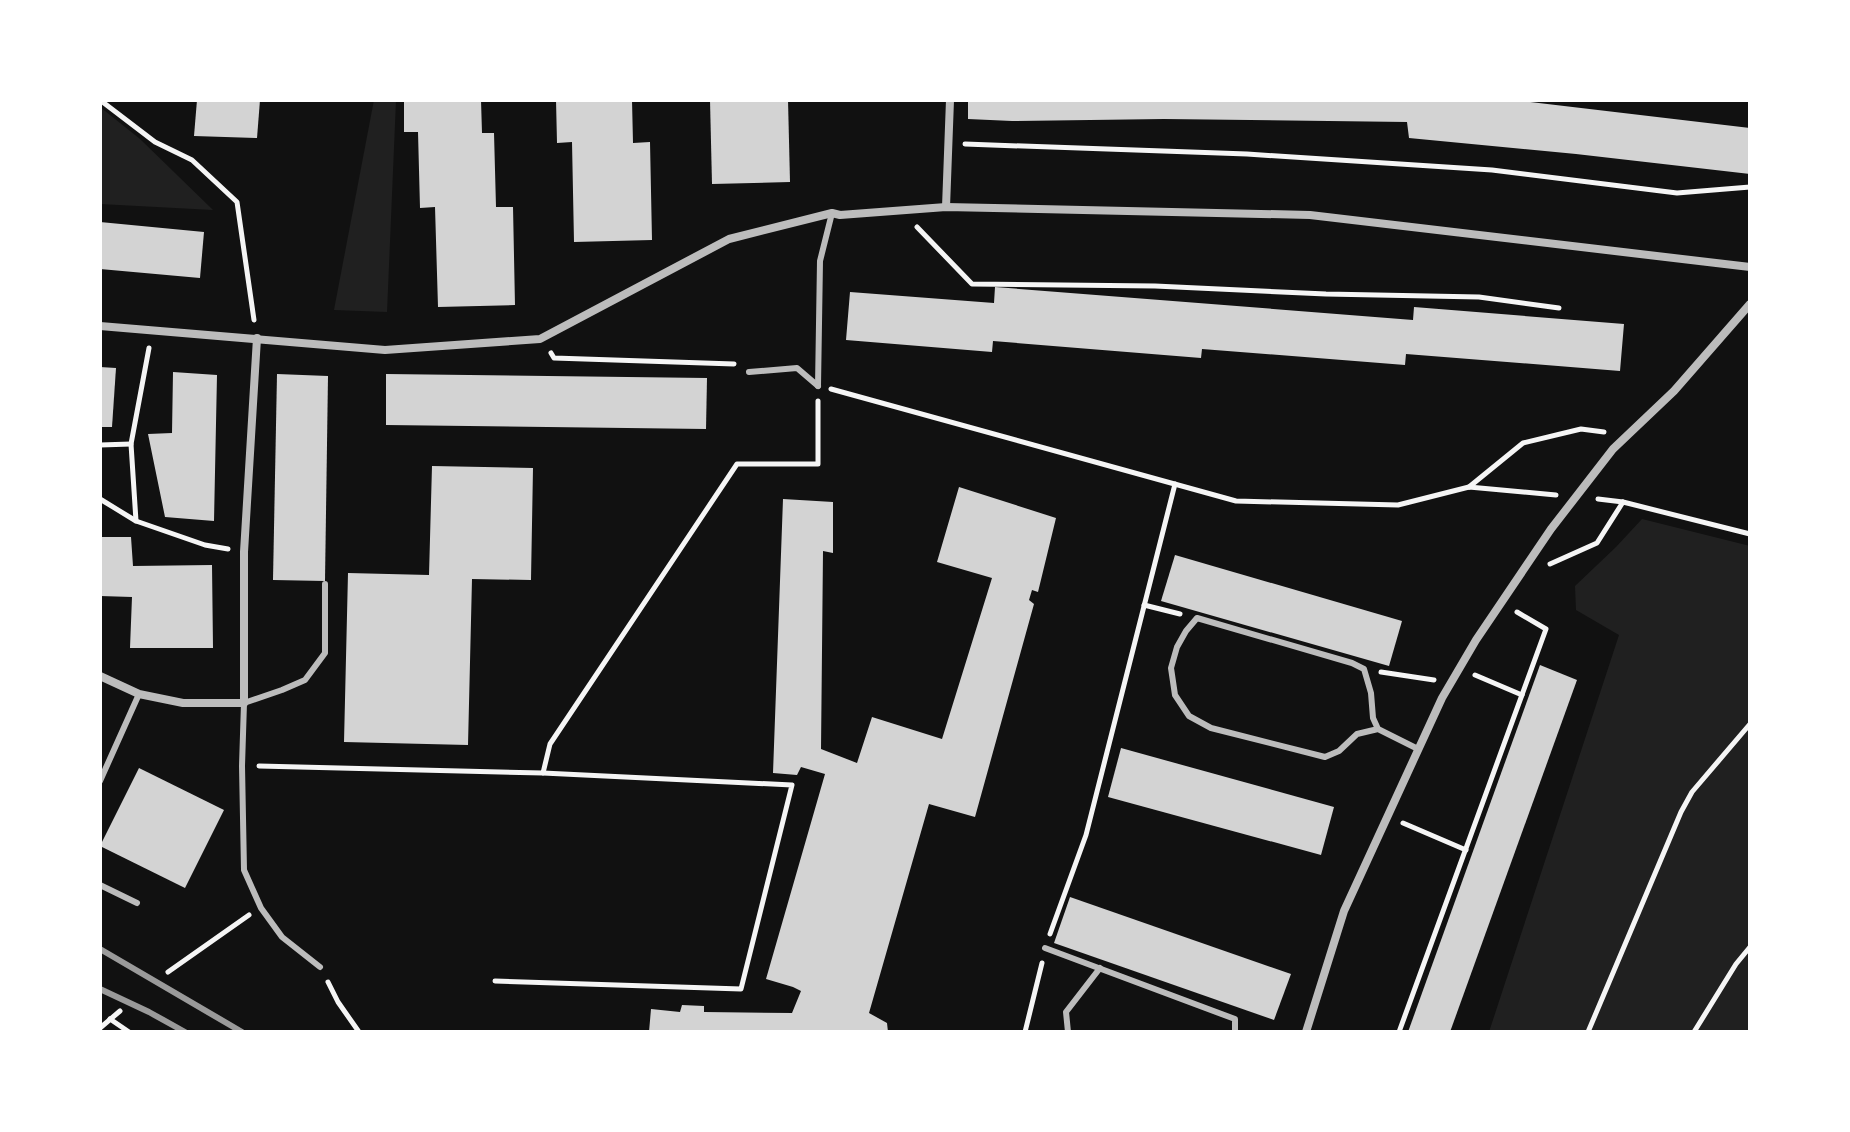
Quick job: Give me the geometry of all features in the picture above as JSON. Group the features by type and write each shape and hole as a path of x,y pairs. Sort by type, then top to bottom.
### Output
{"street":[{"path":"946,207 950,100"},
{"path":"100,326 385,350 540,339 729,239 832,213 840,215 946,207 1310,215 1750,267"},
{"path":"1306,1032 1344,911 1418,749 1459,668 1551,529 1613,449 1674,391 1750,304"},
{"path":"100,676 139,694 183,703 244,703 244,552 257,338"}],"lane":[{"path":"818,386 820,261 832,213"},
{"path":"749,372 797,368 818,386"},
{"path":"320,967 282,937 261,908 244,870 242,766 244,703 305,680 325,653 325,584"},
{"path":"1378,729 1357,734 1339,751 1325,757 1211,728 1189,716 1175,695 1171,668 1177,647 1197,618 1352,663 1364,669 1378,729 1418,749"},
{"path":"100,781 139,694"},
{"path":"100,885 137,903"},
{"path":"1045,948 1235,1019 1235,1032"},
{"path":"1068,1032 1066,1012 1100,968"}],"path":[{"path":"100,100 155,142 192,160 237,202 257,338"},
{"path":"948,143 1247,154 1492,170 1677,193 1750,187"},
{"path":"900,209 972,284 1155,286 1479,297 1559,308"},
{"path":"136,521 131,444 153,330"},
{"path":"540,339 554,358 738,364 749,372"},
{"path":"543,773 550,744 737,464 818,464 818,386 1236,501 1398,505 1469,487 1552,494"},
{"path":"1469,487 1523,443 1581,429 1629,434"},
{"path":"100,445 131,444"},
{"path":"1025,1032 1045,948 1086,835 1175,484"},
{"path":"100,499 136,521 205,545 244,552"},
{"path":"1603,499 1750,534"},
{"path":"1517,580 1597,543 1623,502"},
{"path":"1399,1032 1546,629 1501,603"},
{"path":"1144,605 1197,618"},
{"path":"1459,668 1522,695"},
{"path":"1364,669 1450,683"},
{"path":"1588,1032 1681,812 1692,792 1750,724"},
{"path":"242,766 543,773 792,785 741,989 495,981"},
{"path":"1387,817 1466,850"},
{"path":"168,972 261,908"},
{"path":"1694,1032 1750,947"},
{"path":"320,967 338,1002 359,1032"},
{"path":"100,1028 120,1011"},
{"path":"110,1019 129,1032"}],"shaded area":[{"path":"374,100 396,100 387,312 334,310"},
{"path":"100,107 140,139 213,210 100,204"},
{"path":"1642,519 1750,546 1750,1032 1489,1032 1619,635 1576,610 1575,586"}],"building":[{"path":"197,100 260,100 257,138 194,136"},
{"path":"404,100 481,100 482,133 494,133 496,207 513,207 515,305 438,307 435,207 420,208 418,132 404,132"},
{"path":"556,100 632,100 633,143 650,142 652,240 574,242 572,142 557,143"},
{"path":"710,100 788,100 790,182 712,184"},
{"path":"968,100 1513,100 1750,128 1750,174 1409,138 1407,122 968,119"},
{"path":"100,222 204,232 200,278 100,269"},
{"path":"995,287 1413,320 1414,307 1624,324 1620,371 1406,354 1405,365 1202,349 1201,358 993,341 992,352 846,340 850,292 994,303"},
{"path":"100,367 116,368 112,427 100,427"},
{"path":"173,372 217,375 214,521 165,517 148,434 172,433"},
{"path":"277,374 328,376 325,581 273,580"},
{"path":"386,374 707,378 706,429 386,425"},
{"path":"432,466 533,468 531,580 472,579 468,745 344,742 348,573 429,575"},
{"path":"959,487 1056,518 1038,592 1032,590 1029,600 1034,604 975,817 929,804 869,1013 887,1023 888,1032 649,1032 651,1009 680,1012 682,1005 704,1006 704,1012 792,1013 801,991 766,979 825,774 801,767 797,775 773,773 783,499 833,502 833,553 823,551 821,749 857,763 872,717 942,739 992,578 937,562"},
{"path":"100,537 131,537 133,566 212,565 213,648 130,648 132,597 100,596"},
{"path":"1175,555 1402,621 1389,666 1161,601"},
{"path":"1540,665 1577,680 1450,1032 1408,1032"},
{"path":"1121,748 1334,807 1321,855 1108,797"},
{"path":"139,768 224,810 185,888 100,846"},
{"path":"1070,897 1291,974 1274,1020 1054,943"}],"railway":[{"path":"100,949 242,1032"},
{"path":"100,989 185,1032"}]}
